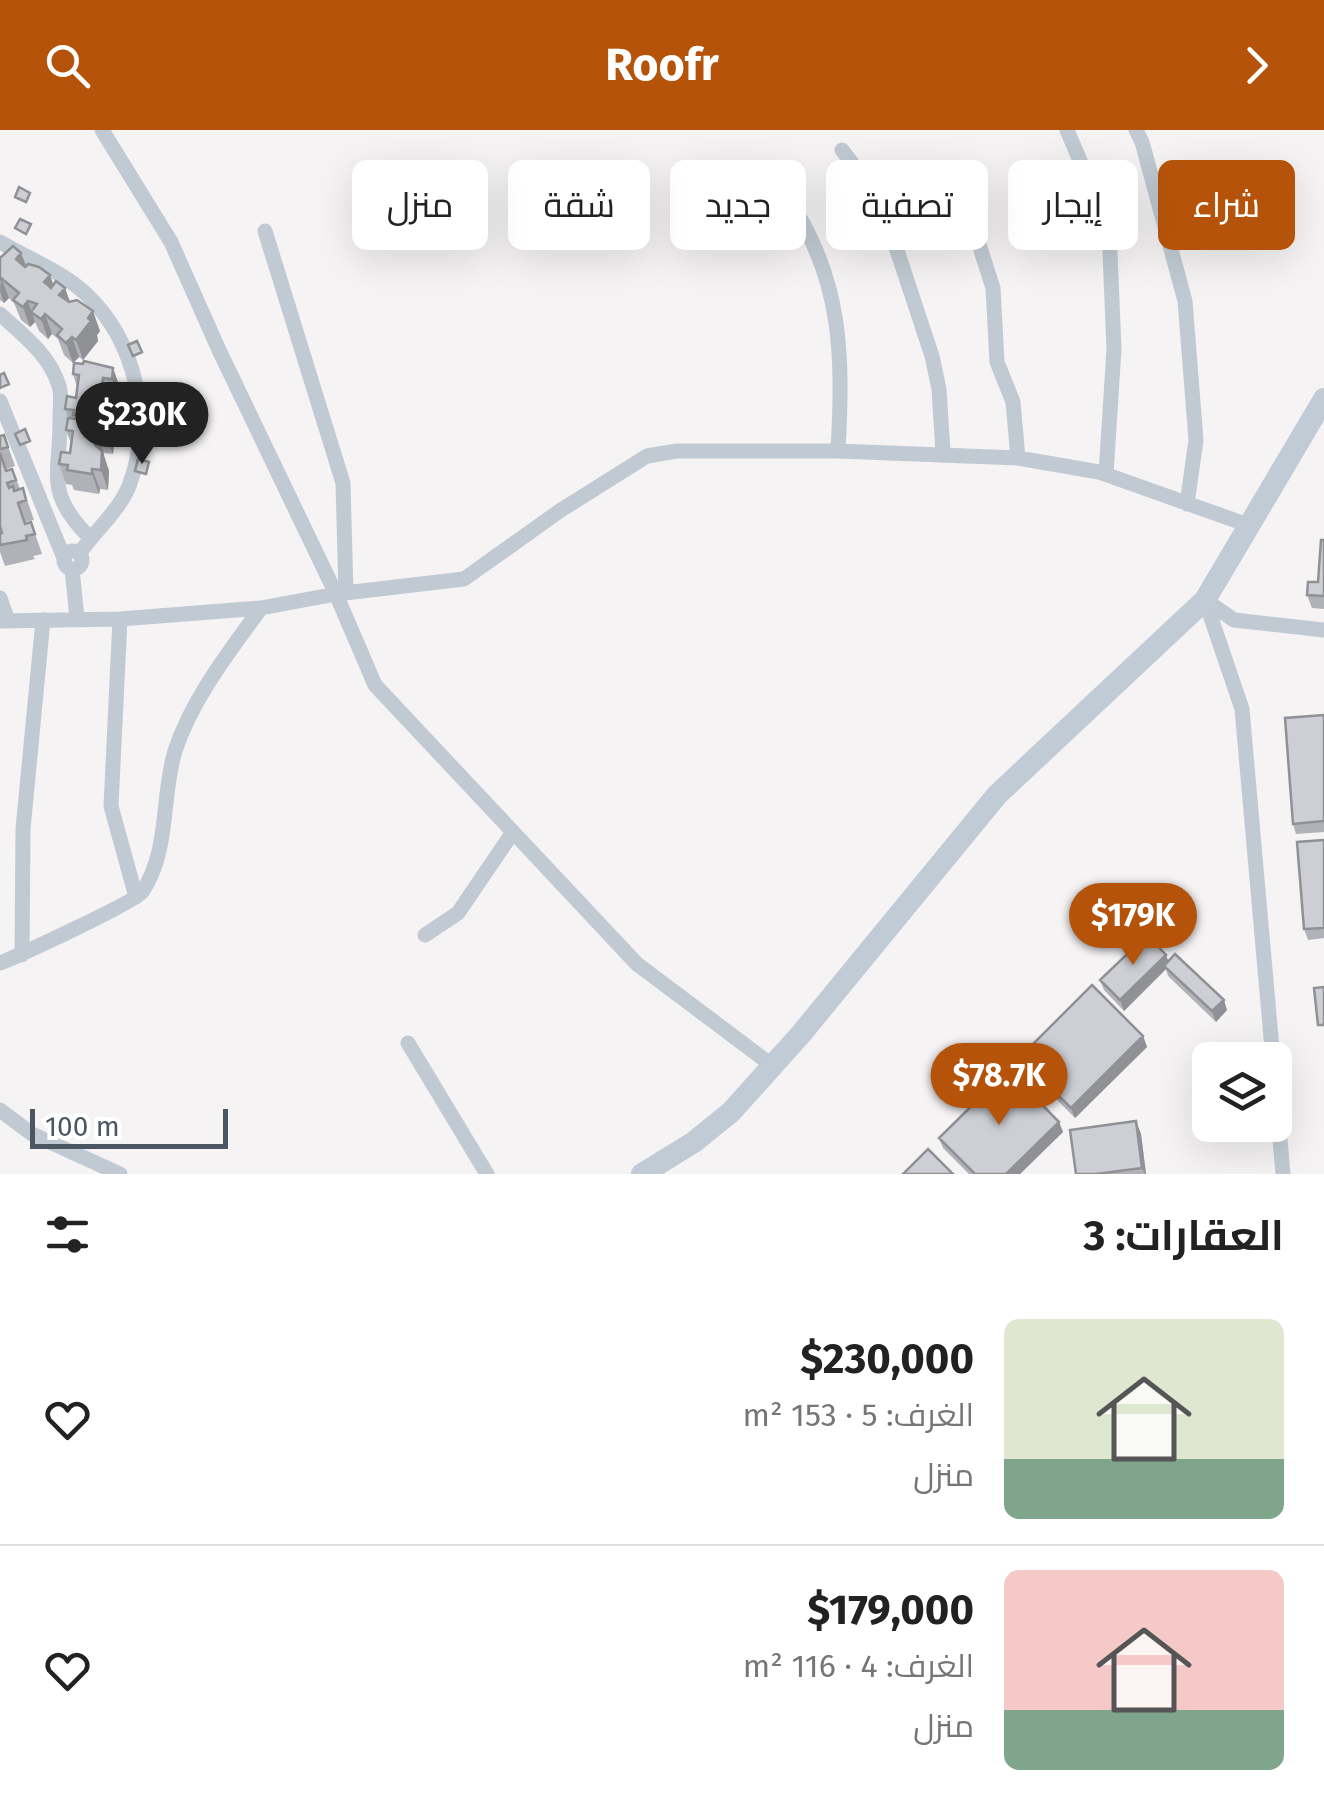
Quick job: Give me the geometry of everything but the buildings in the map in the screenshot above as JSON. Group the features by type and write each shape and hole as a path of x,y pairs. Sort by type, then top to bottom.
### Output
{"main road":[{"path":"642,1174 694,1142 731,1112 996,795 1205,600 1324,399"}],"street":[{"path":"102,130 171,242 219,350 341,594 375,685 637,964 773,1066"},
{"path":"1066,130 1109,229 1114,349 1106,474"},
{"path":"1136,130 1185,301 1196,440 1187,504"},
{"path":"842,150 881,202 932,356 939,389 943,453"},
{"path":"806,226 834,304 842,367 838,451"},
{"path":"265,232 343,483 341,594"},
{"path":"981,250 994,288 997,362 1013,402 1018,458"},
{"path":"4,251 84,291 110,321 126,354 139,396 140,448 128,489 72,561"},
{"path":"0,314 40,351 58,383 60,424 55,480 60,500 90,538"},
{"path":"0,401 72,561 77,618"},
{"path":"0,598 4,621 120,619 261,608 464,579 561,510 647,456 677,451 943,453 1018,458 1106,474 1248,525"},
{"path":"1205,600 1234,620 1324,630"},
{"path":"1205,600 1242,709 1271,1042"},
{"path":"0,963 141,895 158,858 175,752 196,703 261,608"},
{"path":"120,619 111,806 136,897"},
{"path":"22,955 23,829 43,620"},
{"path":"425,934 458,914 513,832"},
{"path":"408,1044 486,1174"},
{"path":"0,1110 32,1134 120,1174"},
{"path":"1280,1142 1283,1174"}]}
